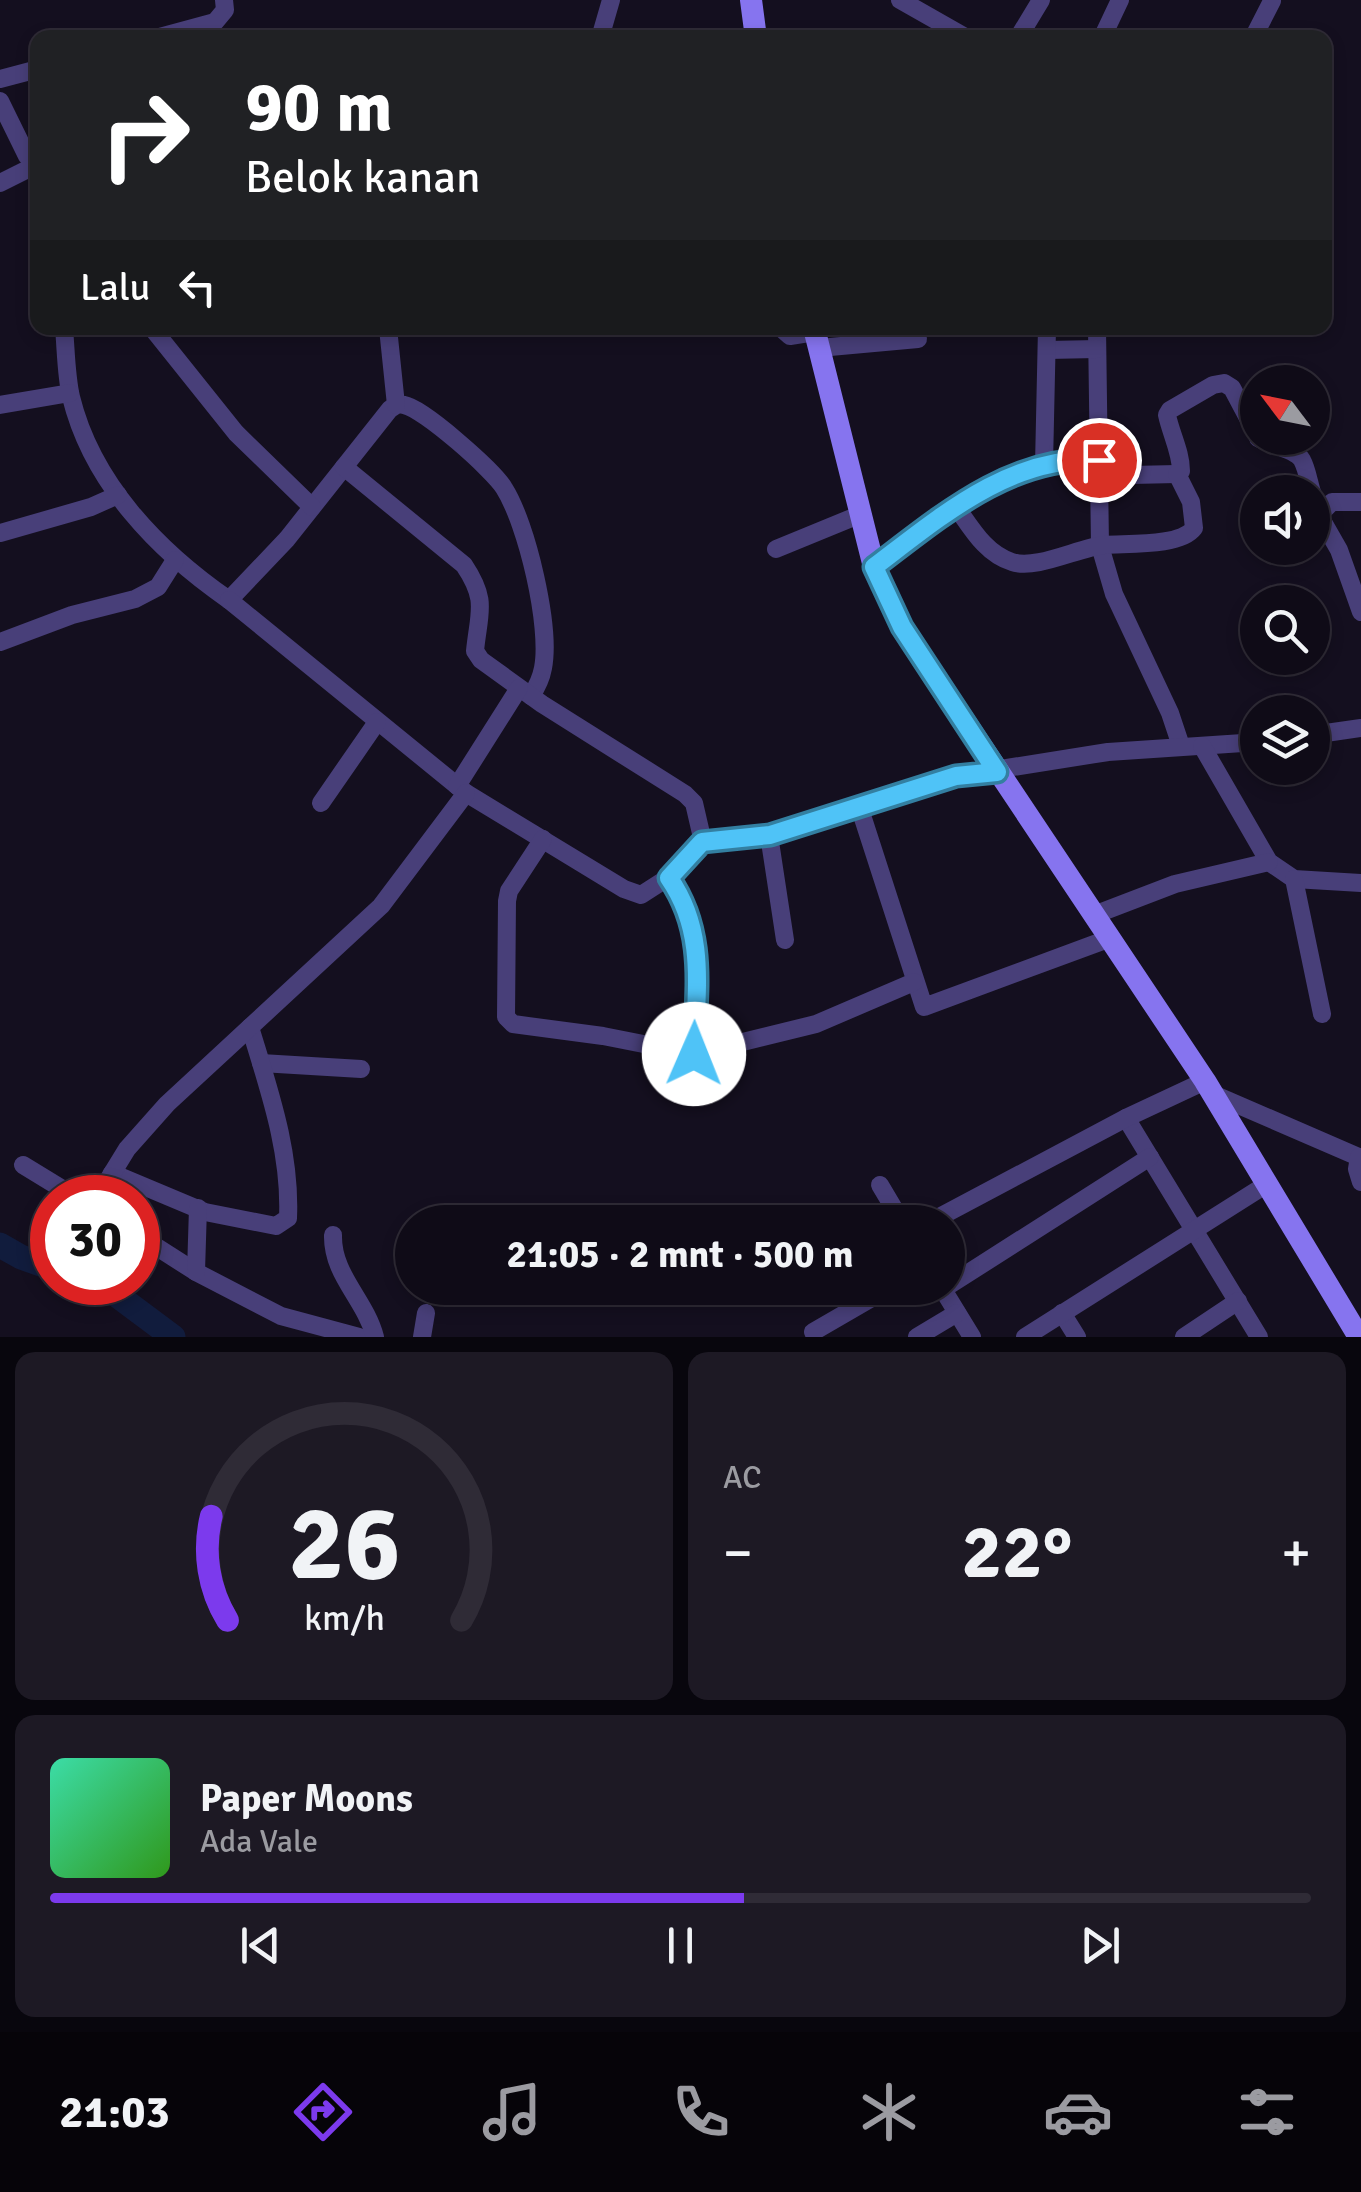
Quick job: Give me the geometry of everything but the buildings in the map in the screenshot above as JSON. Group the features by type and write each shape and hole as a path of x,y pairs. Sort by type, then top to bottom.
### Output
{"street":[{"path":"186,30 216,22 225,10 224,0"},
{"path":"602,30 611,0"},
{"path":"750,0 755,30"},
{"path":"900,0 926,7 956,30"},
{"path":"1023,30 1040,0"},
{"path":"1106,30 1120,0"},
{"path":"1257,30 1272,1"},
{"path":"0,79 30,71"},
{"path":"1,106 30,152"},
{"path":"0,183 30,163"},
{"path":"65,335 70,394 90,451 118,495 175,560 462,789 624,890 641,894 669,878 702,842 770,835 956,776 1108,752 1240,743"},
{"path":"158,335 236,433 312,507"},
{"path":"229,600 396,405 389,335"},
{"path":"789,335 918,338"},
{"path":"1044,465 1047,335"},
{"path":"1097,335 1100,546 1114,594 1170,713 1181,746"},
{"path":"816,336 874,567 902,627 1209,1088 1359,1337"},
{"path":"1046,350 1097,349"},
{"path":"1100,488 1131,475 1181,471 1168,415 1214,384 1224,383 1232,388 1240,403"},
{"path":"0,405 70,394"},
{"path":"250,1028 287,1168 288,1218 276,1226 198,1208 112,1173 127,1149 167,1104 381,906 544,666 541,606 530,556 504,486 431,419 407,405 396,405"},
{"path":"874,567 993,483 1044,465 1099,460"},
{"path":"344,467 464,565 478,586 482,606 474,650 481,660 685,794 694,803 702,842"},
{"path":"957,508 983,544 1016,564 1031,564 1100,546 1160,541 1189,534 1194,528 1194,516 1177,474"},
{"path":"0,533 91,507 118,495"},
{"path":"1330,504 1361,502"},
{"path":"776,548 859,515"},
{"path":"1330,533 1361,612"},
{"path":"0,642 72,615 135,600 158,588 175,560"},
{"path":"321,803 377,722"},
{"path":"1330,732 1361,728"},
{"path":"1202,746 1269,862 1294,880 1361,883"},
{"path":"859,806 924,1006 1108,939"},
{"path":"770,835 785,940"},
{"path":"543,839 509,891 507,901 508,1021 694,1054 816,1024 914,982"},
{"path":"1094,915 1175,884 1269,862"},
{"path":"669,878 691,916 697,948 694,1054"},
{"path":"1294,880 1322,1014"},
{"path":"261,1064 361,1070"},
{"path":"962,1205 1126,1118 1209,1088 1360,1157 1357,1169 1361,1182"},
{"path":"1126,1118 1260,1337"},
{"path":"965,1275 1150,1158"},
{"path":"23,1165 39,1175"},
{"path":"1025,1337 1267,1184"},
{"path":"880,1185 892,1205"},
{"path":"196,1272 198,1208"},
{"path":"333,1235 338,1270 375,1337"},
{"path":"160,1250 281,1316 360,1337"},
{"path":"1184,1337 1238,1301"},
{"path":"813,1332 860,1305"},
{"path":"954,1305 972,1337"},
{"path":"422,1337 426,1313"},
{"path":"917,1337 958,1313"},
{"path":"1062,1313 1077,1337"}],"waterway":[{"path":"0,1245 30,1260"},
{"path":"130,1305 173,1337"}],"route":[{"path":"694,1054 697,948 691,916 669,878 689,854 702,842 770,835 956,776 997,772 902,627 874,567 993,483 1044,465 1099,460"}]}
